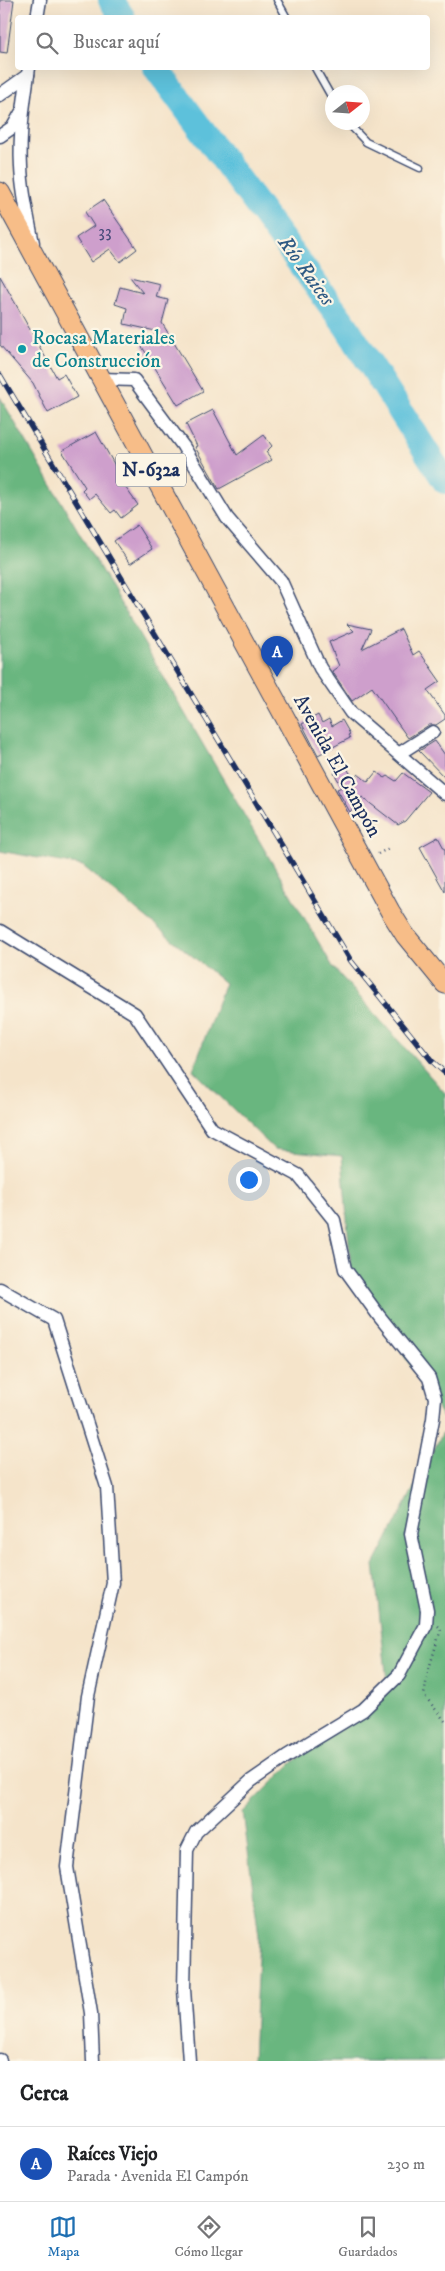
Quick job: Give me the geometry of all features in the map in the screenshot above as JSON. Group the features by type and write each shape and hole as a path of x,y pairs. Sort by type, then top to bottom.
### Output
{"main road":[{"name":"Avenida El Campón","path":"0,192 390,910 405,935 445,984"}],"street":[{"path":"38,15 40,0"},
{"path":"0,87 28,71"},
{"path":"0,95 28,71"},
{"path":"28,71 21,170 24,201 36,258"},
{"path":"0,136 13,127 24,108"},
{"path":"101,378 134,380 183,446 227,518 280,580 320,668 351,712 445,794"},
{"path":"400,753 434,732"},
{"path":"0,931 135,1014 212,1129 298,1175 334,1220 345,1269 379,1316 429,1378 434,1398 433,1419 410,1534 427,1610 426,1625 399,1675 363,1710 287,1756 251,1781 196,1832 187,1850 184,1989 189,2061"},
{"path":"0,1289 54,1320 107,1488 113,1583 88,1696 67,1867 91,2013 93,2061"}],"lane":[{"path":"277,0 285,15"},
{"path":"316,70 325,86"},
{"path":"355,130 366,142 420,168"}],"path":[{"path":"381,852 389,848"},
{"path":"426,1625 434,1622 441,1629 428,1672 424,1695 445,1721"}],"green space":[{"path":"0,397 333,967 445,1093 445,1421 351,1270 342,1156 274,1149 193,1070 225,983 83,866 0,851"},
{"path":"445,1428 445,2061 253,2061 259,1936 243,1812 290,1765 387,1681 374,1565"}],"building":[{"path":"0,0 14,0 7,53 0,52"},
{"path":"103,200 137,249 120,262 110,249 91,262 76,238 94,226 85,212"},
{"name":"Rocasa Materiales de Construcción","path":"0,276 57,378 64,374 77,397 48,413 33,383 0,345"},
{"path":"130,277 160,284 156,297 168,300 162,323 203,391 178,405 141,345 160,332 124,324 127,308 115,304 120,287 143,293"},
{"path":"213,410 237,455 264,435 272,446 266,452 272,460 219,489 195,447 197,446 186,424"},
{"path":"96,432 118,471 115,473 138,505 121,518 115,510 111,513 95,494 89,499 82,490 85,487 62,451"},
{"path":"137,525 152,549 130,564 114,541"},
{"path":"347,624 371,629 362,649 401,629 413,655 419,651 440,681 427,690 445,715 445,719 436,725 429,725 408,738 372,687 352,701 332,671 339,666 329,642 354,631"},
{"path":"318,715 322,723 329,719 332,726 342,720 350,734 348,735 350,738 318,755 302,724"},
{"path":"435,741 445,755 445,778 419,751"},
{"path":"346,767 354,779 358,774 368,782 376,772 385,778 388,776 396,781 403,773 429,792 405,821 398,825 362,797 350,812 337,789 342,787 334,773"},
{"path":"438,837 445,850 445,892 420,847"}],"waterway":[{"name":"Río Raices","path":"111,0 121,15"},
{"name":"Río Raices","path":"157,70 346,326 445,481"}],"railway":[{"path":"0,375 351,961 432,1061 445,1073"}],"place":[{"name":"Rocasa Materiales de Construcción","path":"22,349"},
{"name":"Raíces Viejo","path":"277,677"}]}
